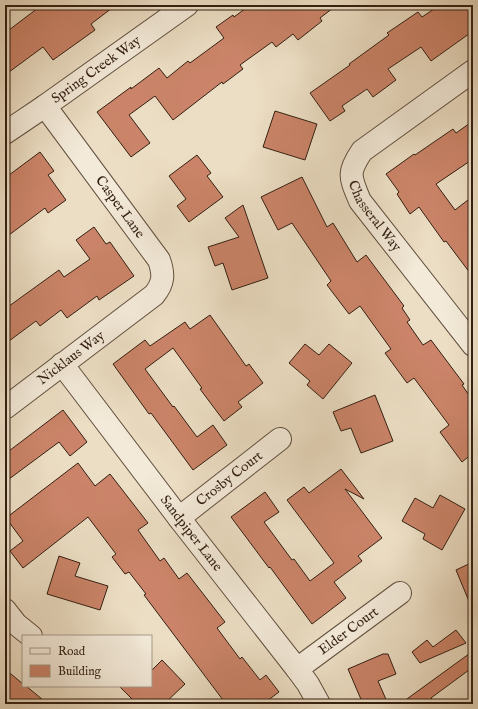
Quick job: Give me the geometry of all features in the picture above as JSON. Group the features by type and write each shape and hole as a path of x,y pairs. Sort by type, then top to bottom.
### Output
{"street":[{"name":"Spring Creek Way","path":"5,133 187,5"},
{"name":"Chasseral Way","path":"473,71 362,151 354,163 351,172 352,181 360,201 473,345"},
{"name":"Casper Lane","path":"45,106 158,260 163,272 159,289 154,295 136,308"},
{"name":"Nicklaus Way","path":"5,408 136,308"},
{"name":"Sandpiper Lane","path":"62,364 179,518 297,668 319,704"},
{"name":"Crosby Court","path":"179,518 280,439"},
{"name":"Elder Court","path":"297,668 400,593"},
{"path":"5,610 16,624 30,635"}],"building":[{"path":"42,5 116,5 91,24 95,30 53,60 43,47 5,75 5,33"},
{"path":"250,5 337,5 320,18 322,21 298,40 293,34 276,47 272,42 240,65 243,69 223,84 222,82 173,120 155,96 129,115 150,143 131,157 97,112 159,68 167,78 188,61 190,63 224,38 216,27 233,15 234,17"},
{"path":"440,5 473,5 473,31 431,61 421,47 388,69 396,80 373,97 367,89 342,106 345,111 330,121 310,93 389,35 387,33 418,12 422,17"},
{"path":"275,111 317,124 305,160 263,147"},
{"path":"473,121 473,159 436,184 455,210 468,200 473,208 473,277 446,241 444,242 419,207 410,214 397,194 399,192 386,174 453,129 456,133"},
{"path":"40,152 54,171 48,175 66,200 48,213 45,208 5,238 5,178"},
{"path":"197,155 211,173 207,176 223,197 189,222 177,206 186,199 169,176"},
{"path":"302,177 327,227 333,223 357,262 366,255 404,306 402,308 410,320 407,322 423,345 431,340 464,384 462,385 473,401 473,453 462,462 440,432 449,425 414,378 407,383 385,353 391,349 360,306 349,314 327,285 331,281 292,223 278,230 261,197"},
{"path":"243,205 268,278 232,290 223,263 215,266 208,247 239,237 225,218"},
{"path":"94,227 106,244 110,242 134,276 99,300 97,296 67,318 61,310 40,326 36,321 5,344 5,309 59,270 64,277 90,259 76,240"},
{"path":"210,315 246,366 249,364 263,383 238,402 242,407 224,421 200,389 202,388 173,348 145,369 197,437 213,425 227,445 193,470 151,413 149,414 113,364 145,340 150,346 185,322 190,329"},
{"path":"305,344 319,355 329,344 352,363 323,399 307,385 310,381 289,363"},
{"path":"375,395 393,441 361,453 351,428 341,431 333,412"},
{"path":"63,410 87,442 70,456 59,442 5,482 5,454"},
{"path":"78,463 95,486 110,474 148,523 138,530 160,561 164,558 179,579 187,573 225,622 217,628 240,659 242,657 260,680 266,675 279,692 263,704 226,704 144,595 146,594 129,572 125,574 112,557 116,554 88,517 23,568 10,551 23,541 6,518"},
{"path":"341,469 364,499 345,489 382,538 358,556 362,561 334,582 346,598 312,624 231,517 265,492 279,512 264,522 292,560 294,559 310,581 334,563 287,500 304,487 309,493"},
{"path":"440,495 465,509 442,550 423,539 425,534 402,521 415,498 433,508"},
{"path":"59,556 80,563 75,576 108,586 100,610 47,594"},
{"path":"473,562 473,611 456,570"},
{"path":"456,630 466,643 420,663 412,652 427,640 433,647"},
{"path":"473,651 473,667 431,698 435,704 400,704"},
{"path":"383,654 388,654 396,674 378,681 388,704 363,704 348,669"},
{"path":"162,660 185,684 164,704 137,704 120,687 152,687 152,670"},
{"path":"5,669 22,683 22,687 27,687 48,704 5,704"}]}
